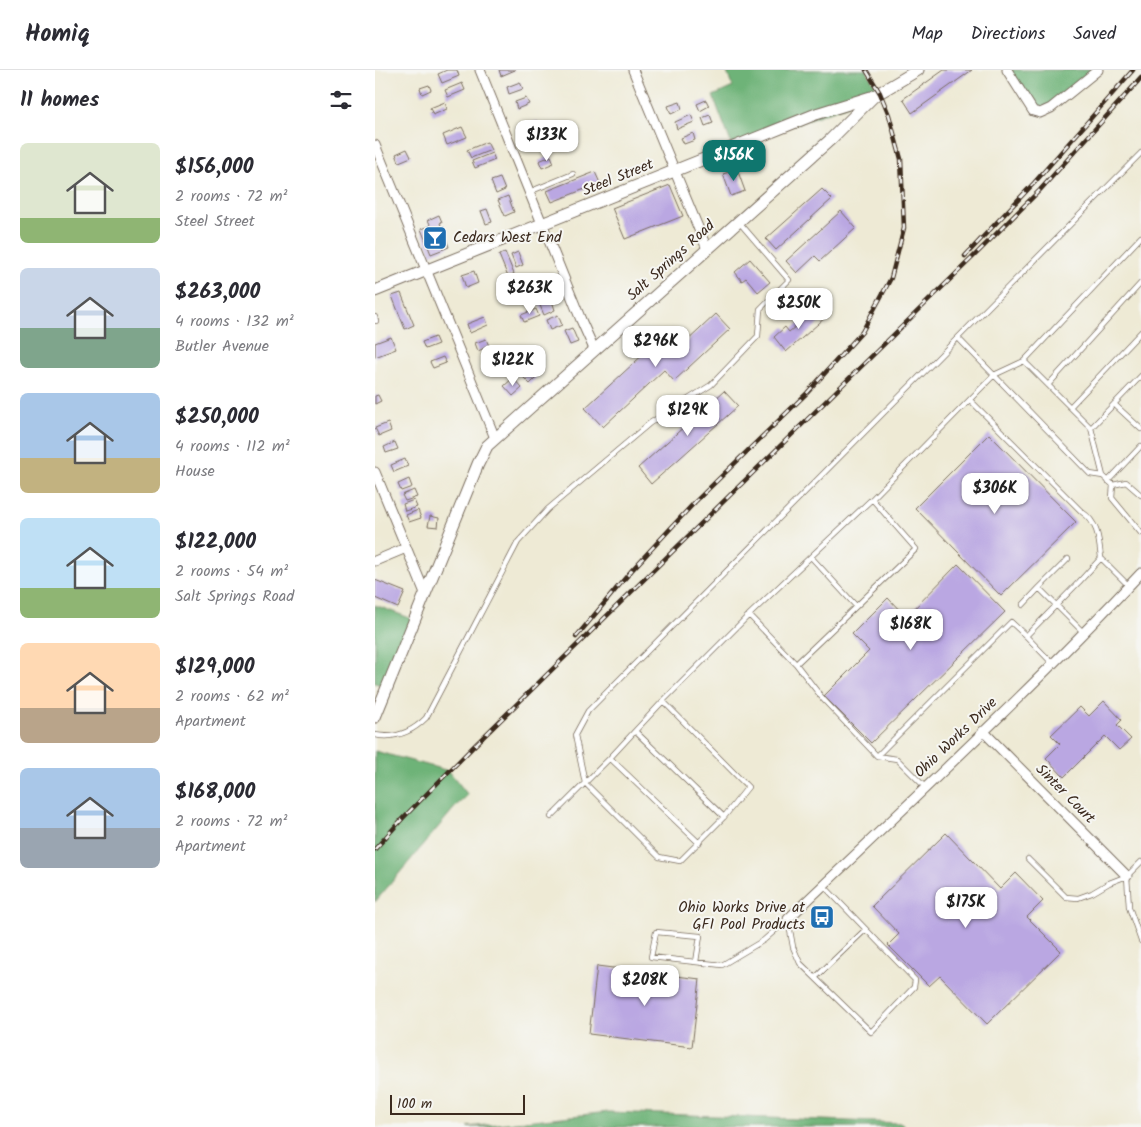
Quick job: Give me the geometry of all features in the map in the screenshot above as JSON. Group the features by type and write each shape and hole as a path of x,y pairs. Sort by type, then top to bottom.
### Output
{"street":[{"path":"480,70 594,349"},
{"path":"633,70 707,250"},
{"name":"Salt Springs Road","path":"375,716 487,446 830,140 874,96 918,70"},
{"path":"1007,70 1033,111 1040,113 1051,108 1098,70"},
{"name":"Steel Street","path":"375,291 816,114 874,96"},
{"path":"375,145 495,438"},
{"path":"375,472 425,593"},
{"path":"375,561 407,548"},
{"name":"Ohio Works Drive","path":"788,919 983,731 1141,573"},
{"name":"Sinter Court","path":"983,731 1127,876"}],"lane":[{"path":"663,701 748,788 724,817 680,861 659,857 585,783 575,735 588,711 1141,153"},
{"path":"529,192 573,174"},
{"path":"375,734 384,737 399,735 417,728 426,718 518,542 547,509 650,423 711,385 758,336 760,309 789,280 738,222"},
{"path":"551,817 663,701 872,499 994,375 1024,361 1141,237"},
{"path":"1047,385 1141,283"},
{"path":"375,316 375,321"},
{"path":"1070,407 1141,332"},
{"path":"958,338 1090,474 1103,476"},
{"path":"1024,361 1091,428 1103,476 1113,485"},
{"path":"1091,428 1141,376"},
{"path":"970,400 1082,512 1090,517 1099,537 1101,558 1129,586"},
{"path":"1114,404 1141,429"},
{"path":"1108,481 1141,446"},
{"path":"1113,485 1126,482 1141,495"},
{"path":"1113,485 1112,498 1141,533"},
{"path":"796,664 915,549 872,499"},
{"path":"811,557 857,606"},
{"path":"1026,636 1101,558"},
{"path":"1023,605 1068,559"},
{"path":"1039,588 1083,632"},
{"path":"749,616 796,664 823,699 877,756 897,758 925,787"},
{"path":"877,756 1011,622 1052,663"},
{"path":"635,731 724,817"},
{"path":"610,758 699,843"},
{"path":"1028,859 1066,897 1079,898 1127,876 1141,862"},
{"path":"1127,876 1129,907 1141,941"},
{"path":"788,919 793,947 801,963 871,1032 914,987 915,980 823,885"},
{"path":"696,962 700,936 656,932 651,956 696,962 721,965 764,940 788,919"},
{"path":"816,977 865,930"}],"green space":[{"path":"726,70 866,70 880,93 733,148 713,96 733,87"},
{"path":"1007,70 1098,70 1040,113"},
{"path":"375,605 415,620 387,687 375,683"},
{"path":"375,751 449,771 468,795 457,805 375,902"},
{"path":"609,1112 902,1123 904,1127 468,1127"}],"building":[{"path":"447,70 457,70 459,76 442,83 438,74"},
{"path":"499,70 515,70 501,76"},
{"path":"944,70 972,70 912,113 903,99"},
{"path":"520,82 523,89 509,94 507,87"},
{"path":"462,83 465,90 448,97 445,90"},
{"path":"429,85 431,90 422,94 420,88"},
{"path":"526,98 529,104 517,109 515,102"},
{"path":"706,100 709,106 700,111 697,104"},
{"path":"445,102 447,109 433,115 430,108"},
{"path":"680,102 682,109 671,114 668,106"},
{"path":"691,115 694,122 677,129 675,122"},
{"path":"710,115 713,123 705,126 702,118"},
{"path":"537,121 540,129 527,134 524,126"},
{"path":"462,127 467,137 447,145 443,135"},
{"path":"541,131 544,138 530,143 528,137"},
{"path":"693,133 695,140 684,144 681,138"},
{"path":"487,142 491,150 471,158 467,150"},
{"path":"407,149 411,157 399,162 396,154"},
{"path":"492,153 495,160 475,168 472,161"},
{"path":"551,156 554,163 542,168 539,161"},
{"path":"737,169 745,191 731,196 723,174"},
{"path":"595,172 600,183 552,202 547,191"},
{"path":"500,178 505,190 496,194 491,181"},
{"path":"670,185 683,216 625,239 612,208"},
{"path":"822,189 832,199 776,250 766,239"},
{"path":"508,196 514,212 505,216 498,200"},
{"path":"487,209 492,222 486,224 481,211"},
{"path":"841,211 856,228 820,261 815,256 797,273 786,261"},
{"name":"Cedars West End","path":"439,215 449,247 431,254 421,229 431,226 428,220"},
{"path":"505,252 514,274 508,277 499,255"},
{"path":"518,252 523,265 516,268 511,255"},
{"path":"750,259 770,282 758,292 746,278 742,281 735,272"},
{"path":"474,271 478,283 466,288 462,275"},
{"path":"401,293 414,325 405,329 392,296"},
{"path":"551,298 555,310 544,315 539,303"},
{"path":"817,308 826,317 786,352 774,337 785,327 789,332"},
{"path":"536,309 539,316 524,322 521,315"},
{"path":"716,314 730,329 674,381 664,370 603,427 585,408 671,329 684,344"},
{"path":"558,315 562,325 550,330 546,320"},
{"path":"485,317 488,325 470,333 467,324"},
{"path":"572,328 578,342 570,345 564,331"},
{"path":"391,337 396,349 375,357 375,343"},
{"path":"435,337 438,344 425,349 422,342"},
{"path":"486,339 489,346 478,351 475,343"},
{"path":"443,357 446,363 433,368 430,362"},
{"path":"526,367 536,378 530,384 519,373"},
{"path":"513,378 522,388 513,396 504,386"},
{"path":"724,391 738,406 651,484 638,468"},
{"path":"378,395 381,401 375,404 375,396"},
{"path":"388,423 391,431 379,436 375,428"},
{"path":"989,434 1076,522 1001,596 915,508"},
{"path":"395,442 398,449 386,453 384,447"},
{"path":"405,459 408,466 394,472 391,465"},
{"path":"409,479 412,487 401,491 398,484"},
{"path":"414,490 417,497 405,501 402,495"},
{"path":"414,500 417,507 405,511 403,504"},
{"path":"418,510 421,518 409,522 406,515"},
{"path":"430,516 439,518 438,527 428,526"},
{"path":"958,564 1005,612 871,743 824,696 869,651 852,634 888,598 906,617"},
{"path":"375,580 405,592 398,608 375,598"},
{"path":"1104,701 1122,720 1117,725 1131,739 1119,750 1105,736 1064,777 1046,758 1060,744 1051,735 1080,707 1089,716"},
{"path":"946,833 1000,889 1016,873 1043,901 1027,917 1061,951 987,1024 940,976 929,986 888,945 899,934 872,906"},
{"path":"597,966 700,979 692,1047 589,1034"}],"railway":[{"path":"576,637 632,570 695,502 807,393 862,332 891,278 904,228 901,159 889,115 880,93 866,70"},
{"path":"965,256 1034,183 1133,70"},
{"path":"375,849 472,748 1040,190 1141,78"}],"place":[{"name":"Cedars West End","path":"435,238"},
{"name":"Ohio Works Drive at GFI Pool Products","path":"822,917"}]}
